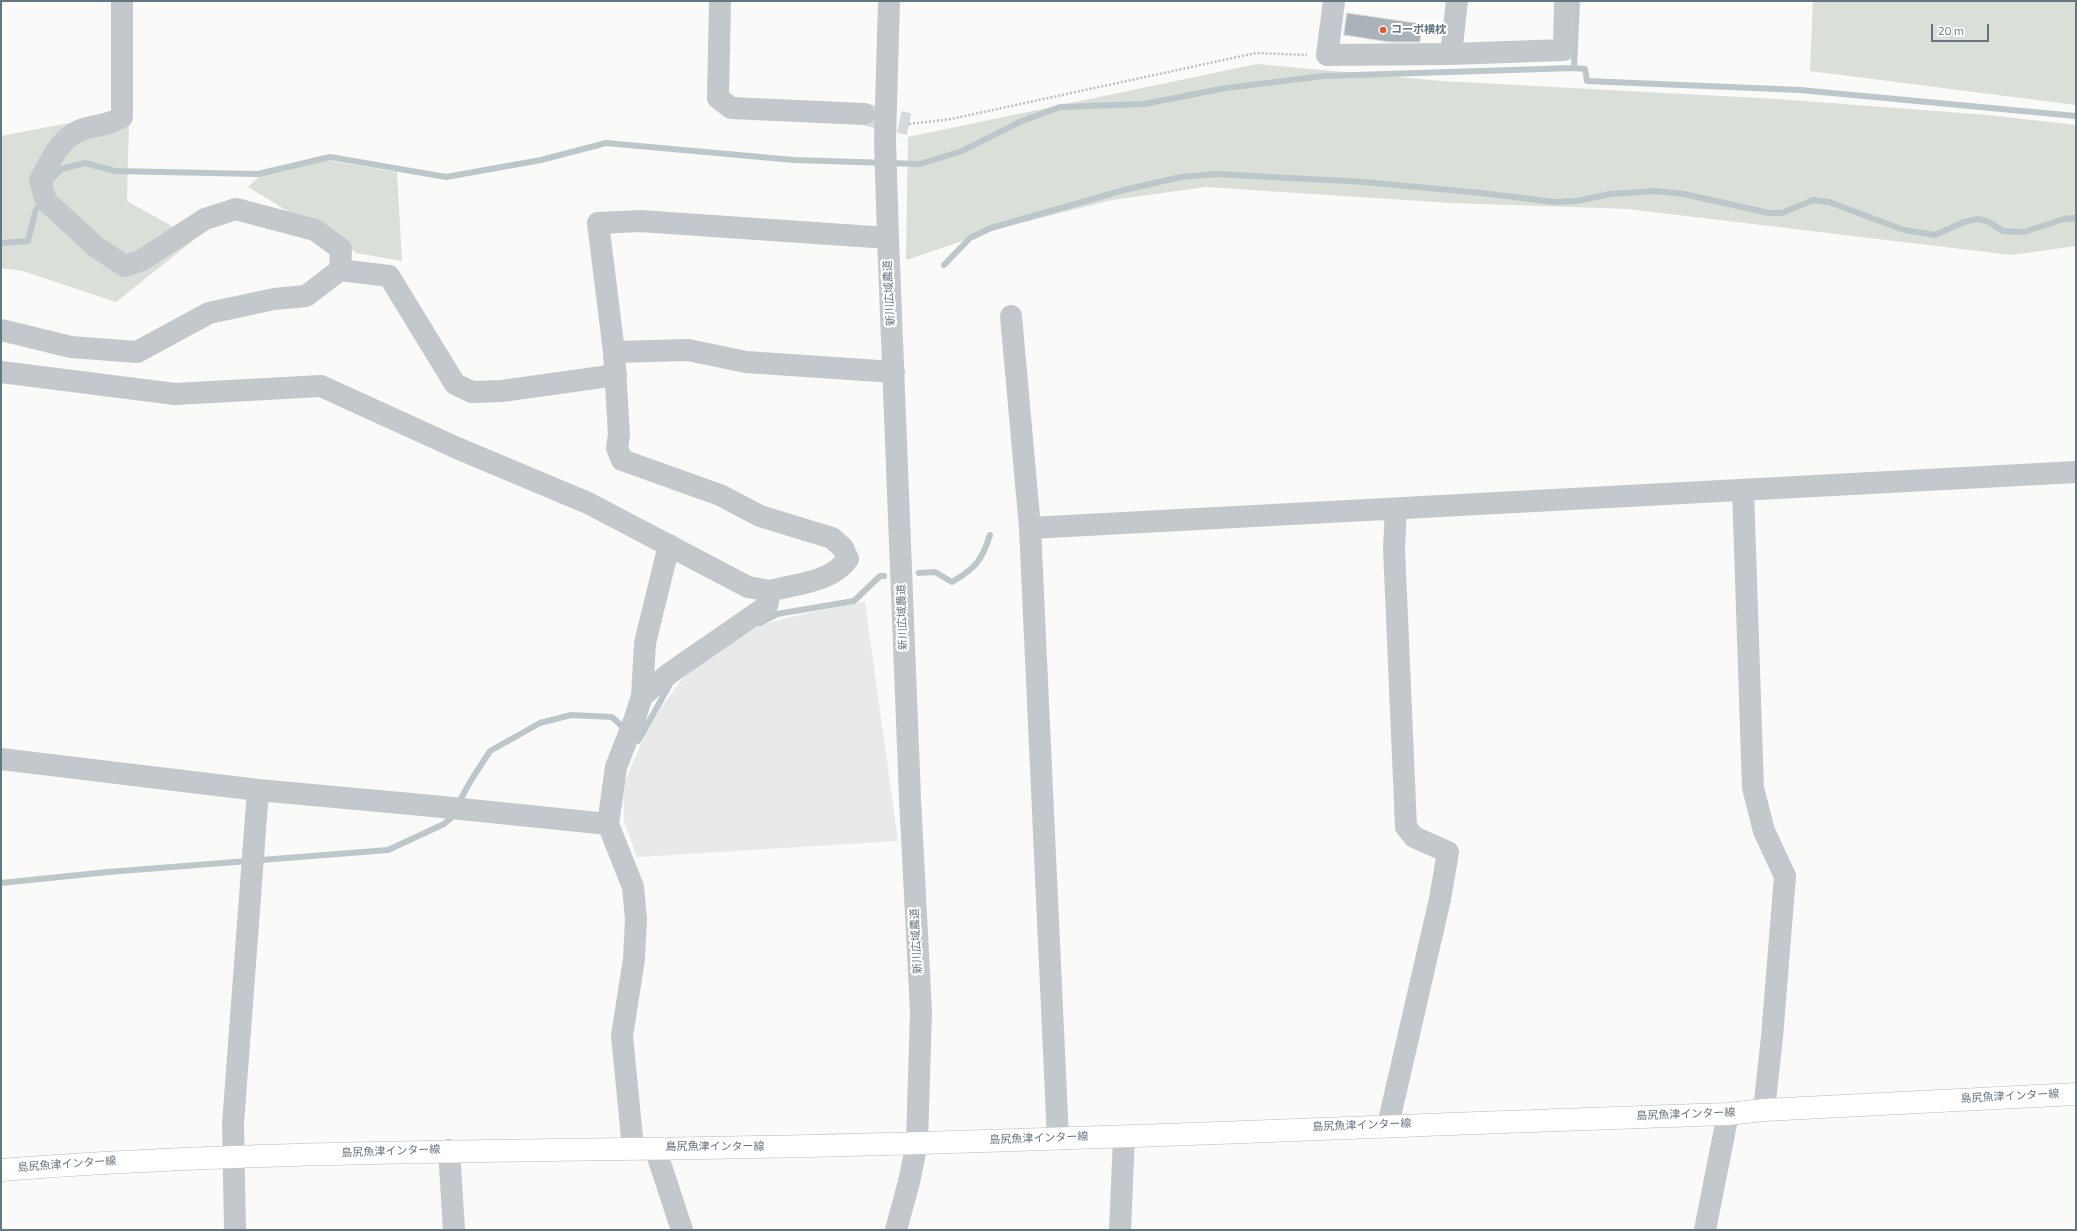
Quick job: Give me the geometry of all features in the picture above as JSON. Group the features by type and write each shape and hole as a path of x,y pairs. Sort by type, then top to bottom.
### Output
{"main road":[{"name":"島尻魚津インター線","path":"1,1170 94,1163 233,1156 449,1150 917,1143 1124,1137 1388,1125 1728,1114 1764,1110 2076,1094"}],"street":[{"path":"122,1 122,116 113,123 85,128 70,134 58,149 40,180 46,201 96,247 125,266 142,260 205,220 236,209 315,230 341,249 340,270"},
{"path":"720,1 718,98 731,108 864,114"},
{"name":"新川広域農道","path":"889,1 885,150 910,798 921,1012 917,1143 909,1182 896,1230"},
{"path":"1334,1 1327,55 1451,54 1564,50 1565,1"},
{"path":"1451,54 1457,1"},
{"path":"1,372 175,394 321,386 457,448 588,503 748,587 770,591 830,575 841,569 848,559 843,548 832,538 760,516 720,495 622,460 617,448 619,435 616,375 598,223 640,221 888,238"},
{"path":"1,330 71,347 137,352 209,313 274,299 306,296 340,270 389,276 455,384 472,392 502,391 616,375"},
{"path":"1010,316 1030,528 1058,1139"},
{"path":"614,352 688,350 746,362 894,372"},
{"path":"1030,528 2076,472"},
{"path":"1743,490 1753,788 1764,831 1784,876 1772,1037 1764,1110"},
{"path":"1388,1125 1441,892 1448,852 1414,837 1406,827 1394,548 1396,509"},
{"path":"633,1148 622,1036 634,959 636,919 633,887 608,824 616,767 642,696 645,643 669,545"},
{"path":"642,696 670,673 767,606 770,591"},
{"path":"1,759 258,790 608,824"},
{"path":"235,1230 233,1124 258,790"},
{"path":"1705,1230 1728,1114"},
{"path":"1120,1230 1124,1137"},
{"path":"655,1148 682,1230"},
{"path":"449,1150 454,1230"}],"path":[{"path":"908,124 951,118 1256,53 1327,55"}],"shaded area":[{"path":"1813,1 2076,1 2076,105 1810,71"},
{"path":"1257,64 1442,81 1777,99 1988,115 2076,125 2076,246 2011,255 1628,209 1451,203 1206,187 1112,200 1004,227 906,260 908,137"},
{"path":"129,120 127,201 195,239 116,302 23,271 1,268 1,136 63,124"},
{"path":"325,160 397,172 402,261 356,253 330,230 289,212 248,187 262,174"},
{"path":"865,602 898,841 637,857 624,821 623,786 650,723 688,671 753,627 807,613"}],"building":[{"name":"コーポ横枕","path":"1347,13 1422,24 1420,42 1389,42 1344,35"}],"waterway":[{"path":"1574,68 1577,1"},
{"path":"50,181 61,169 85,163 115,171 258,174 330,157 446,177 541,160 606,143 794,160 920,164 962,151 1022,121 1060,107 1144,104 1226,88 1324,76 1574,68 1585,69 1587,81 1800,90 2076,116"},
{"path":"944,265 970,238 991,228 1124,190 1181,177 1216,174 1364,182 1481,193 1554,202 1577,201 1610,194 1656,191 1684,194 1769,213 1782,213 1813,200 1829,202 1904,230 1935,235 1964,222 1978,219 1987,221 2003,231 2024,232 2064,219 2076,218"},
{"path":"1,243 28,241 36,209"},
{"path":"919,573 935,572 952,582 977,563 984,551 990,535"},
{"path":"760,623 777,614 854,601 880,576 884,576"},
{"path":"633,736 638,741 669,686"},
{"path":"458,804 490,751 540,723 571,715 612,717 626,730"},
{"path":"1,883 108,872 388,850 444,824 451,818 454,812"}],"tunnel":[{"path":"867,115 909,124"}],"place":[{"name":"コーポ横枕","path":"1383,30"}]}
